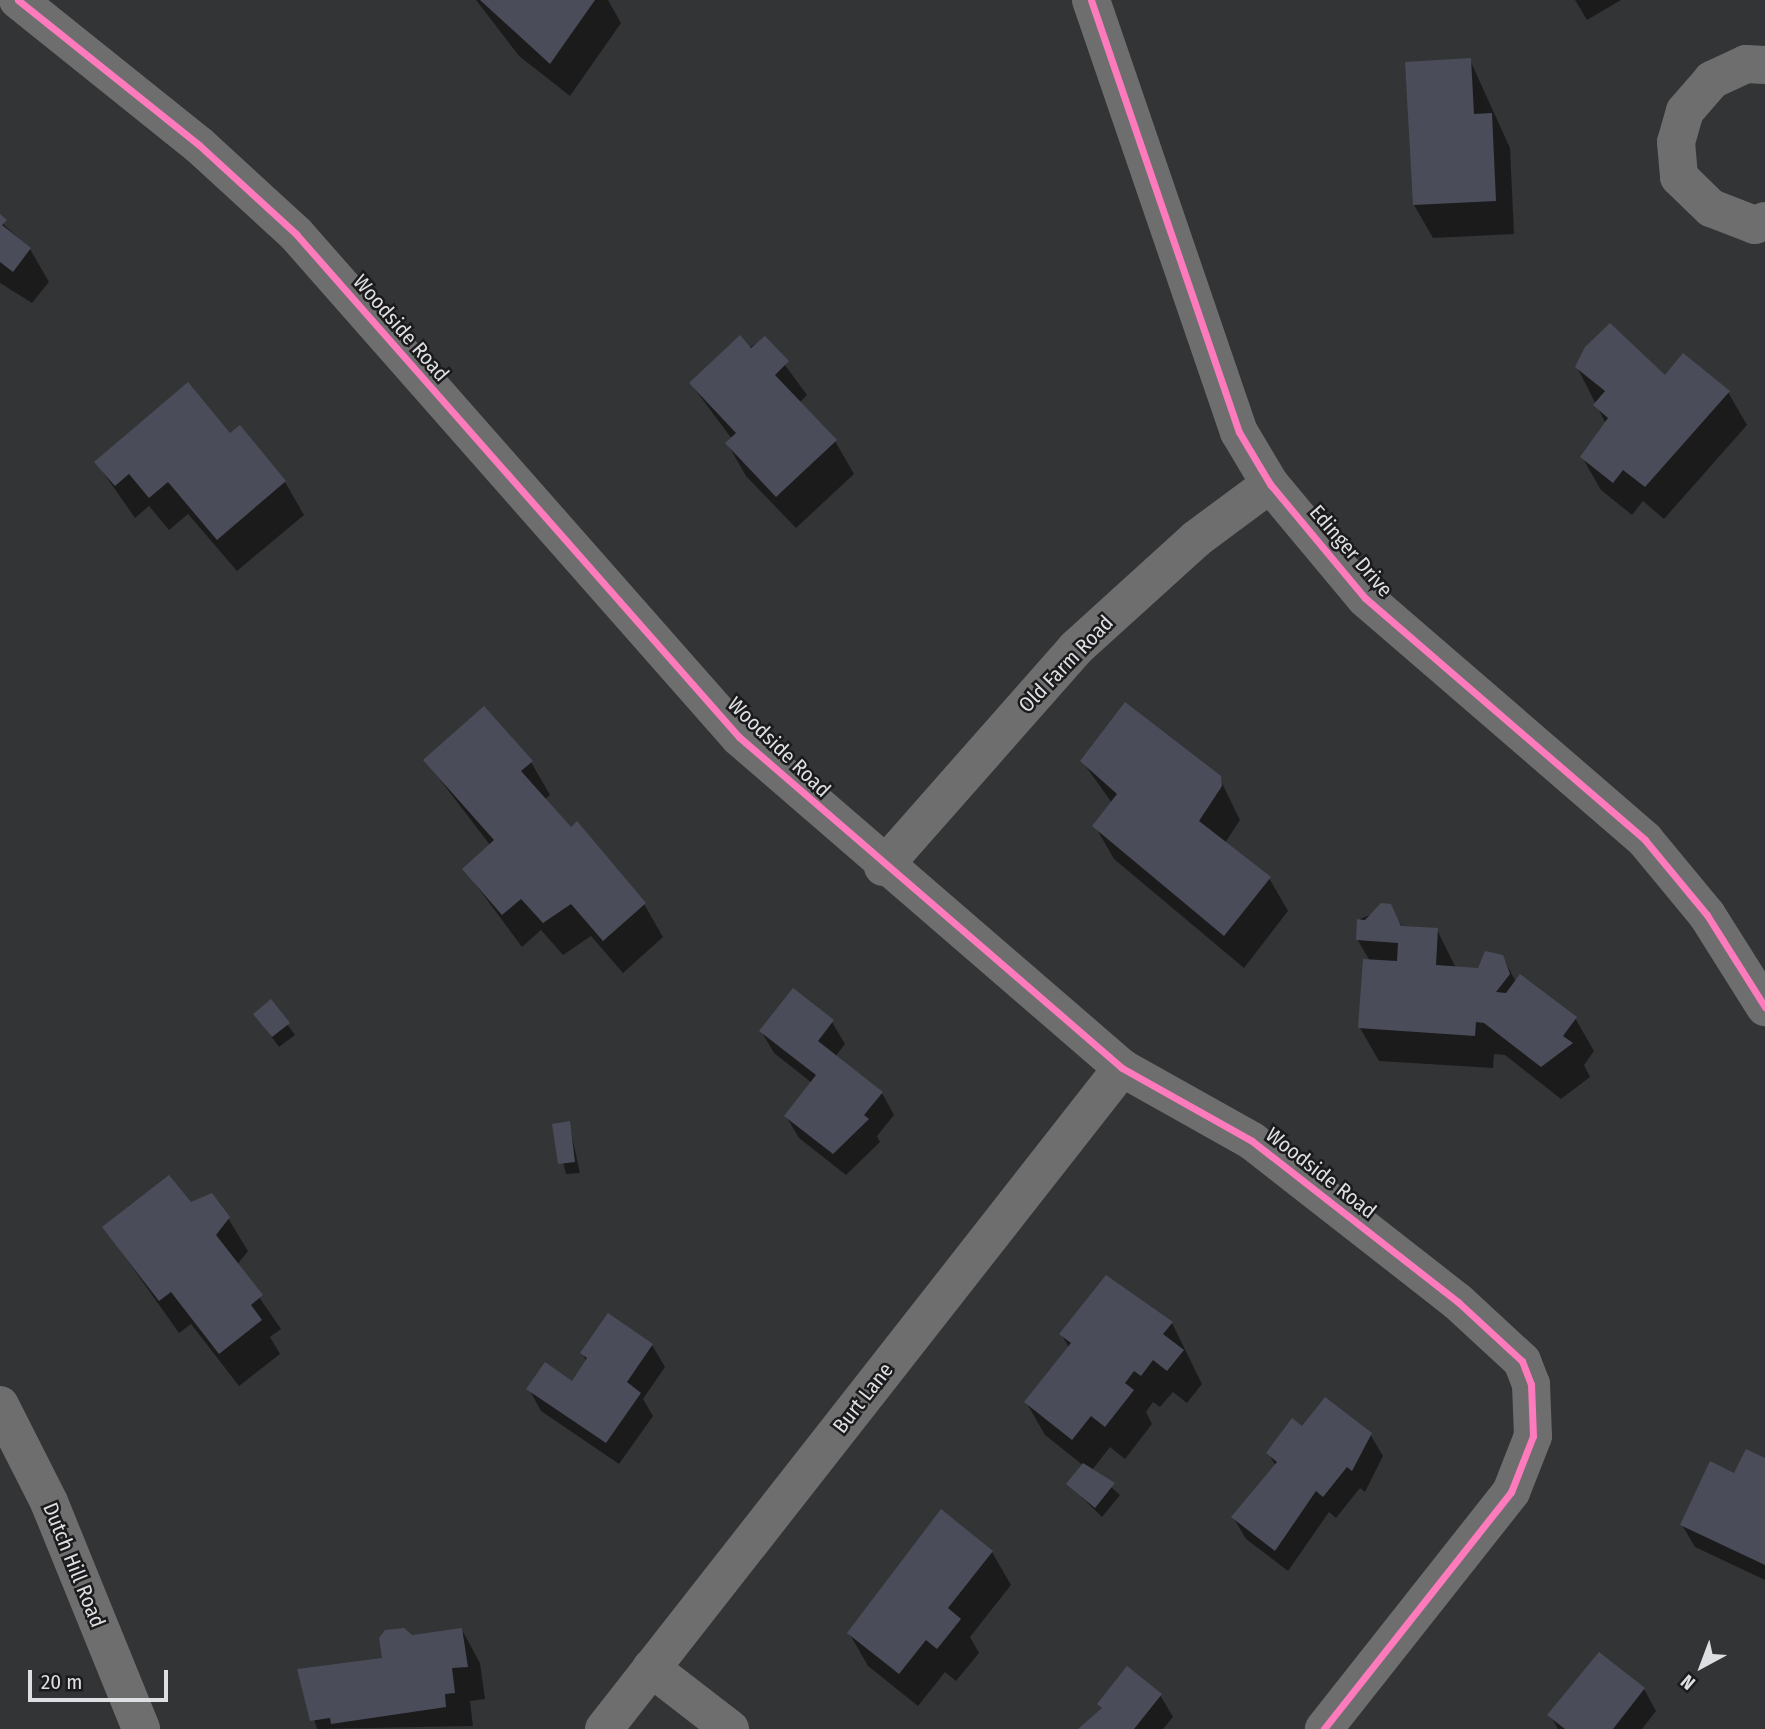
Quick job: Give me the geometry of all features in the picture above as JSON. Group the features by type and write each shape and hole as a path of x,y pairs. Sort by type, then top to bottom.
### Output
{"street":[{"name":"Woodside Road","path":"18,0 199,145 296,234 739,737 883,867 1122,1068 1252,1141 1458,1302 1522,1361 1531,1384 1533,1436 1511,1492 1324,1729"},
{"name":"Edinger Drive","path":"1091,0 1239,432 1270,484 1365,598 1645,840 1707,915 1764,1003"},
{"path":"1765,65 1746,64 1712,80 1685,111 1676,142 1679,177 1711,208 1755,225 1765,221"},
{"name":"Old Farm Road","path":"883,867 1076,648 1196,539 1270,484"},
{"name":"Burt Lane","path":"604,1729 1122,1068"},
{"name":"Dutch Hill Road","path":"0,1405 49,1502 141,1729"},
{"path":"651,1668 730,1729"}],"building":[{"path":"480,0 595,0 550,64"},
{"path":"1471,58 1474,114 1492,113 1496,201 1413,205 1405,62"},
{"path":"0,214 7,220 2,225 31,248 13,272 0,262"},
{"path":"1610,323 1665,375 1683,353 1730,391 1645,487 1623,470 1613,483 1580,457 1608,418 1593,405 1605,391 1575,367 1585,347"},
{"path":"740,335 751,348 765,336 789,361 775,375 837,440 776,497 725,443 736,433 689,383"},
{"path":"188,382 230,433 240,425 286,481 217,540 168,482 149,498 129,474 115,486 94,462"},
{"path":"1125,702 1221,776 1222,786 1199,821 1271,877 1224,936 1092,826 1117,794 1080,761"},
{"path":"484,706 533,761 521,771 571,827 577,821 646,903 603,941 571,904 543,923 521,899 502,915 462,869 494,840 423,760"},
{"path":"1381,903 1391,904 1401,926 1438,928 1436,965 1478,968 1485,951 1503,955 1510,974 1496,992 1506,993 1520,974 1577,1017 1563,1036 1573,1043 1541,1067 1484,1023 1476,1022 1475,1036 1358,1028 1363,959 1397,961 1398,943 1356,940 1357,919 1365,920"},
{"path":"793,988 834,1020 818,1041 883,1092 864,1115 869,1119 833,1154 784,1116 816,1075 759,1031"},
{"path":"271,999 290,1023 272,1037 253,1014"},
{"path":"570,1121 575,1162 558,1164 552,1124"},
{"path":"169,1175 191,1202 212,1193 230,1217 216,1235 263,1295 251,1305 262,1320 219,1354 171,1292 159,1301 102,1227"},
{"path":"1106,1275 1173,1322 1163,1334 1184,1350 1167,1371 1153,1360 1141,1376 1134,1371 1125,1383 1134,1390 1105,1427 1091,1416 1072,1440 1024,1402 1071,1343 1059,1334"},
{"path":"608,1313 653,1344 627,1382 641,1393 606,1443 526,1389 545,1362 572,1381 587,1358 580,1353"},
{"path":"1325,1397 1372,1433 1352,1471 1347,1467 1323,1497 1316,1491 1275,1551 1231,1517 1277,1462 1266,1453 1292,1418 1302,1426"},
{"path":"1746,1449 1765,1458 1765,1565 1680,1525 1710,1461 1734,1473"},
{"path":"1083,1463 1115,1483 1095,1508 1066,1484"},
{"path":"941,1509 993,1551 948,1608 961,1619 937,1649 926,1640 899,1674 847,1633"},
{"path":"404,1628 412,1635 462,1628 468,1667 452,1668 455,1693 445,1694 446,1707 331,1724 330,1718 310,1721 297,1669 382,1658 379,1638 385,1630"},
{"path":"1599,1652 1645,1688 1613,1729 1565,1729 1547,1715"},
{"path":"1127,1666 1162,1694 1134,1729 1078,1729 1102,1708 1097,1704"}],"cycle path":[{"path":"18,0 199,145 296,234 739,737 1122,1068 1252,1141 1458,1302 1522,1361 1531,1384 1533,1436 1511,1492 1324,1729"},
{"path":"1091,0 1239,432 1270,484 1365,598 1645,840 1707,915 1765,1007"}]}
